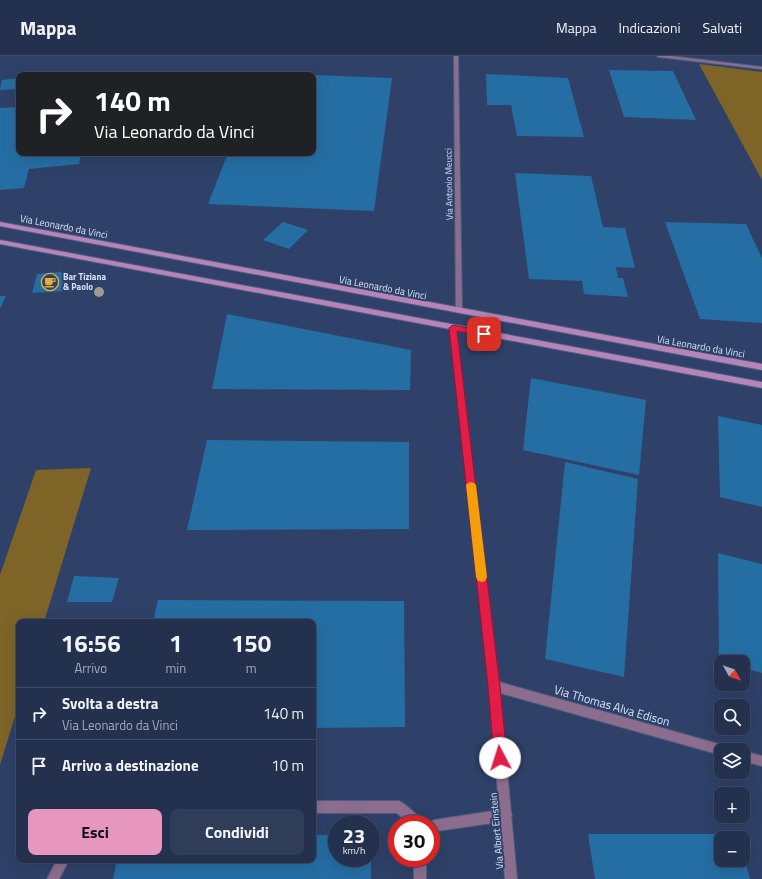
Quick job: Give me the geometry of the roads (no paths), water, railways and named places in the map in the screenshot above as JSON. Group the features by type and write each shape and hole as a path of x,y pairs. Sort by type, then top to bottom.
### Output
{"main road":[{"name":"Via Leonardo da Vinci","path":"0,224 762,367"},
{"path":"0,242 762,385"}],"street":[{"name":"Via Antonio Meucci","path":"456,56 459,311"},
{"path":"659,56 762,68"},
{"name":"Via Albert Einstein","path":"453,328 494,686 511,879"},
{"name":"Via Thomas Alva Edison","path":"494,686 714,748"},
{"path":"750,758 762,761"},
{"path":"316,808 399,807 407,815"},
{"path":"440,825 506,816"},
{"path":"52,879 61,863"},
{"path":"420,867 420,879"}],"place":[{"name":"Bar Tiziana & Paolo","path":"50,282"}]}
